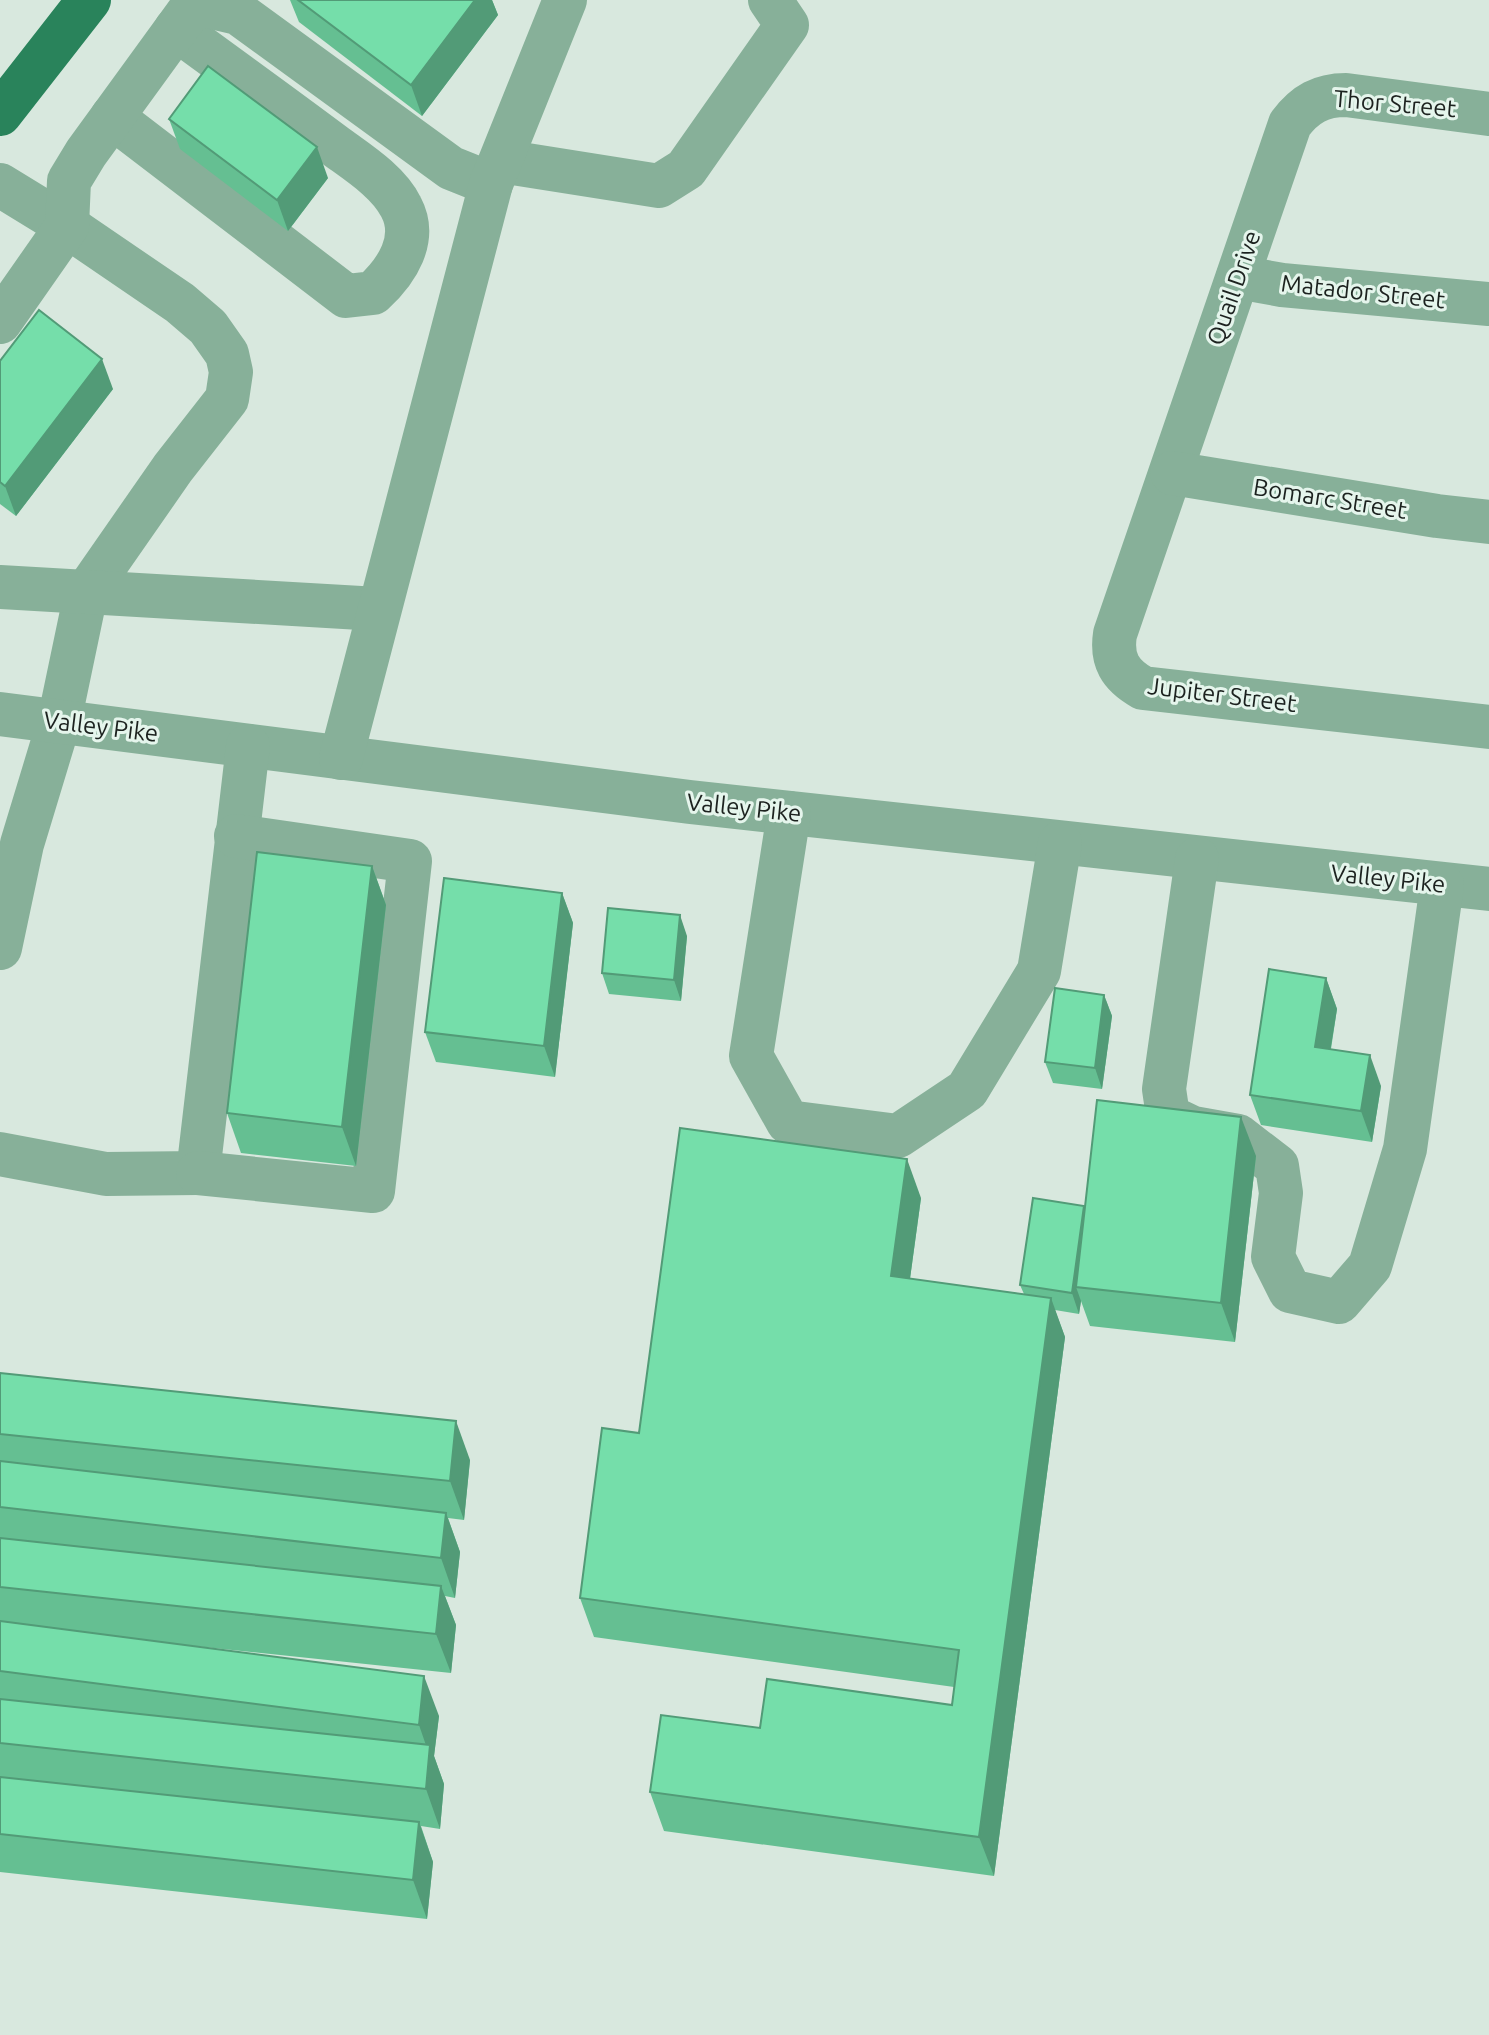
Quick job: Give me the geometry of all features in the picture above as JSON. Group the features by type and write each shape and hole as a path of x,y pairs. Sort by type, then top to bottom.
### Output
{"main road":[{"path":"0,114 89,0"}],"street":[{"path":"341,758 496,172 565,0"},
{"path":"186,11 238,13 451,168 659,186 686,169 787,25 770,0"},
{"path":"0,322 67,226 69,181 186,11"},
{"path":"112,117 346,296 373,293 396,268 407,238 407,222 401,206 388,189 310,127 186,11"},
{"name":"Thor Street","path":"1303,107 1328,95 1346,95 1489,114"},
{"name":"Quail Drive","path":"1172,473 1290,124 1303,107"},
{"path":"0,185 67,226 180,303 208,327 227,354 231,372 227,399 173,468 86,593 59,722 22,844 0,948"},
{"name":"Matador Street","path":"1238,277 1282,285 1489,304"},
{"name":"Bomarc Street","path":"1172,473 1489,522"},
{"name":"Jupiter Street","path":"1172,473 1115,634 1113,648 1116,665 1127,679 1143,688 1489,727"},
{"path":"0,587 378,609"},
{"name":"Valley Pike","path":"0,714 789,813 1489,889"},
{"path":"198,1173 248,746"},
{"path":"789,813 751,1056 788,1122 898,1136 967,1090 1039,971 1060,843"},
{"path":"0,1154 106,1174 198,1173 373,1191 410,861 236,836"},
{"path":"1197,859 1164,1089 1168,1116 1193,1128 1238,1136 1277,1166 1281,1193 1273,1257 1290,1291 1339,1302 1370,1266 1405,1149 1442,885"}],"building":[{"path":"298,0 475,0 411,85"},
{"path":"208,66 317,147 277,200 169,119"},
{"path":"39,310 102,359 5,486 0,482 0,361"},
{"path":"257,852 372,866 342,1127 227,1113"},
{"path":"444,878 562,893 544,1046 425,1032"},
{"path":"608,908 680,915 674,980 602,973"},
{"path":"1269,969 1326,978 1315,1047 1370,1055 1361,1111 1250,1095"},
{"path":"1055,988 1104,995 1095,1068 1045,1062"},
{"path":"1097,1100 1241,1117 1221,1303 1076,1287"},
{"path":"680,1128 907,1159 891,1276 1051,1298 979,1837 650,1792 661,1715 760,1728 767,1679 952,1705 959,1650 580,1598 602,1428 639,1433"},
{"path":"1033,1198 1084,1206 1072,1293 1020,1285"},
{"path":"0,1373 456,1421 450,1481 0,1434"},
{"path":"0,1461 446,1513 441,1558 0,1507"},
{"path":"0,1538 441,1586 436,1634 0,1587"},
{"path":"0,1621 424,1676 419,1725 0,1671"},
{"path":"0,1699 430,1745 426,1789 0,1743"},
{"path":"0,1777 419,1822 413,1880 0,1834"}]}
